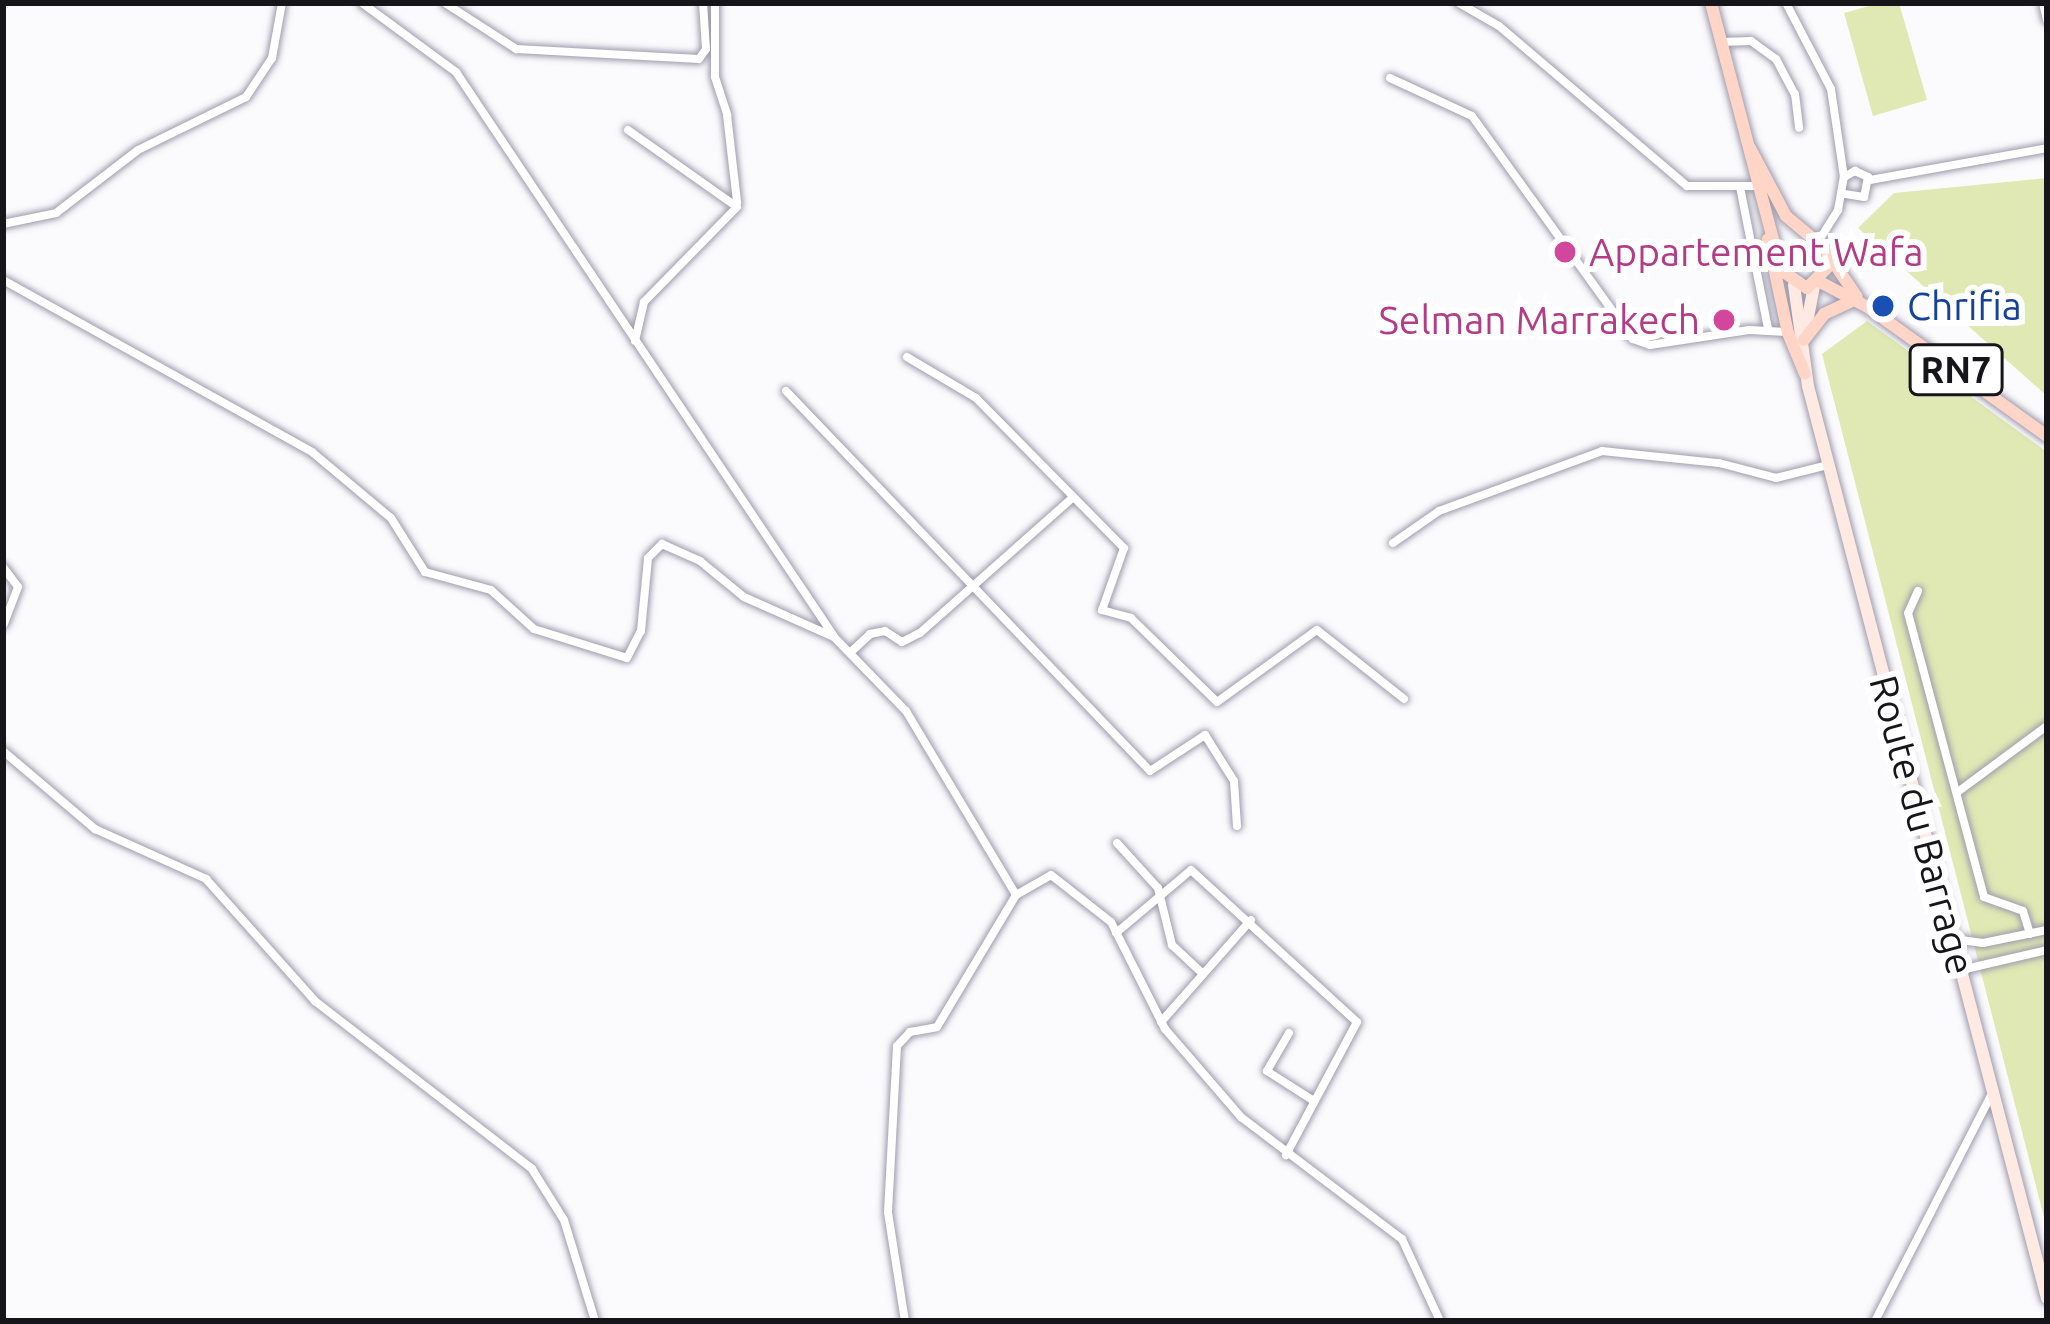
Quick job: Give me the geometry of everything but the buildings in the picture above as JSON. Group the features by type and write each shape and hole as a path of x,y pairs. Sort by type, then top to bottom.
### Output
{"main road":[{"name":"RN7","path":"1711,3 1747,142 1746,187 1762,208 1781,255 1780,270 1794,285 1817,284 1860,303 2047,436"},
{"name":"RN7","path":"1747,142 1829,266 1860,303"},
{"path":"1762,208 1787,333 1805,374"},
{"path":"1781,255 1811,240"},
{"path":"1817,284 1829,266"},
{"name":"Route du Barrage","path":"1803,345 1817,284"},
{"name":"Route du Barrage","path":"1794,285 1805,374 2047,1298"},
{"path":"1803,345 1824,314 1860,303"}],"street":[{"path":"3,224 56,212 138,150 246,97 272,58 282,3"},
{"path":"362,3 456,72 834,637"},
{"path":"445,3 517,49 699,58 703,3"},
{"path":"635,343 644,302 731,217 736,202 728,115 715,76 715,3"},
{"path":"1459,3 1499,26 1687,186 1746,187 1768,329"},
{"path":"1786,3 1831,89 1848,197"},
{"path":"2043,3 2047,20"},
{"path":"1721,42 1751,41 1776,59 1796,94 1799,128"},
{"path":"1390,78 1472,116 1633,339 1649,345 1768,329 1787,333"},
{"path":"628,130 736,202"},
{"path":"1870,181 2047,148"},
{"path":"1844,177 1859,171 1870,181"},
{"path":"1811,240 1848,197 1868,194 1870,181"},
{"path":"3,280 312,452 400,526 425,572 491,590 534,629 608,658 627,658 641,631 648,558 662,544 700,561 744,597 834,637 852,650 936,754 1016,895"},
{"path":"908,357 976,398 1124,548 1102,610 1132,618 1217,702 1317,630 1404,699"},
{"path":"786,391 1150,771 1205,735 1234,781 1237,826"},
{"path":"1393,543 1447,508 1608,450 1776,478 1828,465"},
{"path":"852,650 870,634 885,631 902,642 920,633 1071,499"},
{"path":"3,566 18,587 4,624"},
{"path":"1918,591 1908,613 1986,902 2016,906 2030,934"},
{"path":"1959,791 2047,726"},
{"path":"3,751 95,830 206,879 315,1000 532,1168 564,1220 595,1321"},
{"path":"1117,842 1162,897 1172,945 1202,973"},
{"path":"1116,933 1191,870 1358,1022 1286,1155"},
{"path":"905,1321 888,1212 897,1046 910,1032 937,1027 1016,895 1043,876 1059,878 1116,933 1161,1022 1217,1093 1286,1155 1402,1239 1440,1321"},
{"path":"1161,1022 1251,920"},
{"path":"1952,939 1983,943 2047,930"},
{"path":"1960,970 2047,950"},
{"path":"1289,1033 1267,1071 1314,1101"},
{"path":"1875,1321 1993,1093"}],"green space":[{"path":"1899,3 1927,100 1873,116 1844,13"},
{"path":"2047,178 2047,396 1858,228 1894,193"},
{"path":"1867,321 2047,452 2047,1229 1822,354"}],"place":[{"name":"Appartement Wafa","path":"1565,252"},
{"name":"Chrifia","path":"1883,306"},
{"name":"Selman Marrakech","path":"1724,320"}]}
